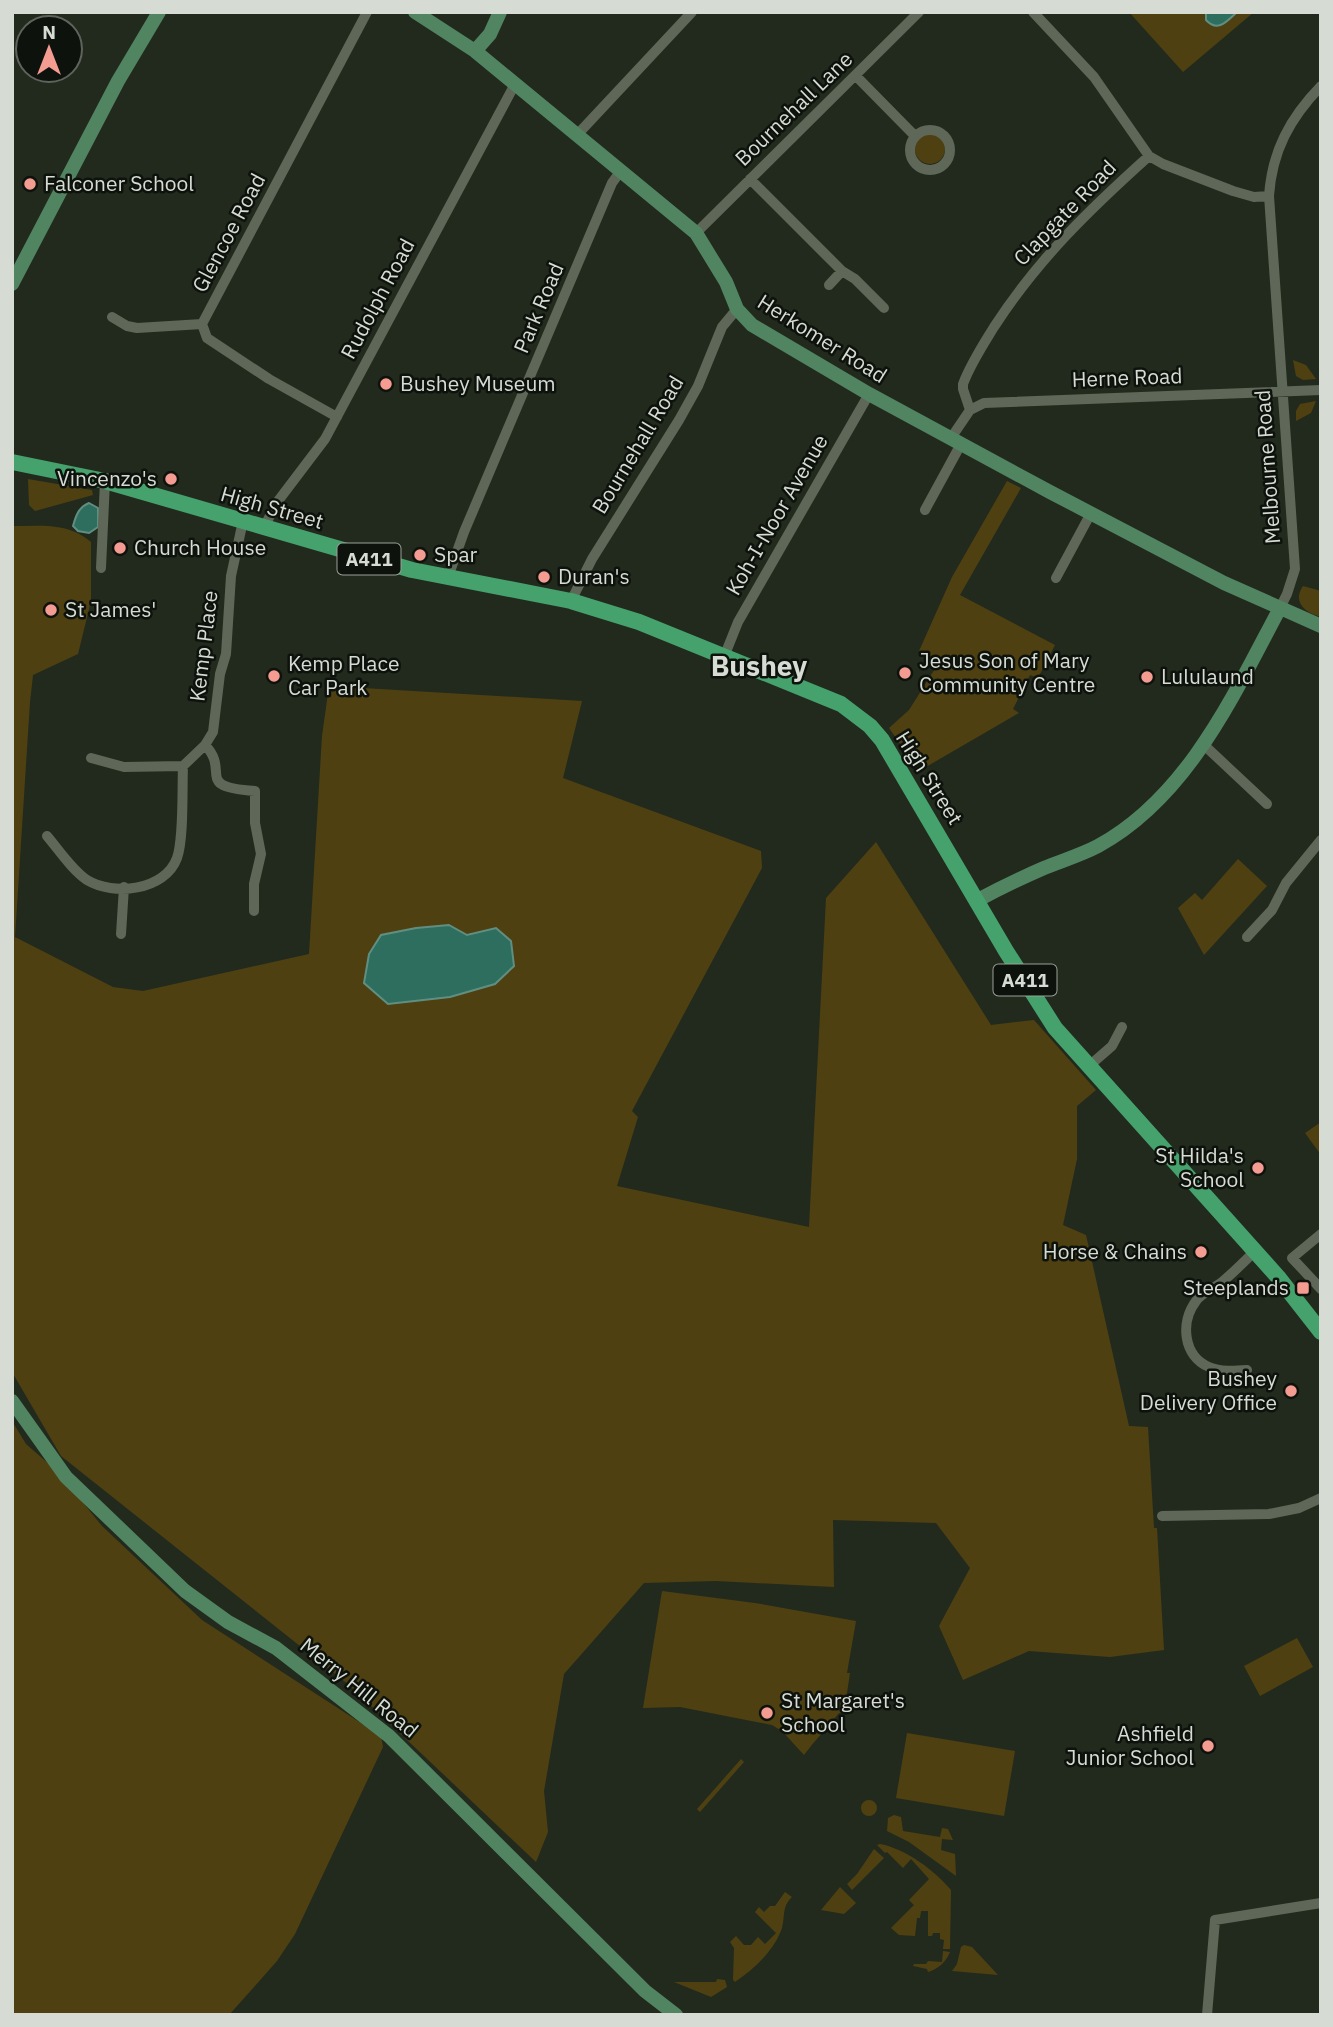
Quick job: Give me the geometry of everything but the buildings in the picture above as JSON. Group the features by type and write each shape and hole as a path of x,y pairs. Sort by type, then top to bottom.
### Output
{"main road":[{"name":"High Street","path":"12,462 105,481 364,557 571,601 639,622 841,704 870,726 888,750 976,901 1055,1028 1278,1277 1321,1332"}],"street":[{"path":"12,284 100,115 159,12"},
{"name":"Glencoe Road","path":"337,417 269,379 207,338 202,324 368,12"},
{"name":"Herkomer Road","path":"415,12 475,51 696,233 726,282 737,309 752,325 869,394 1091,513 1224,583 1295,617 1321,626"},
{"path":"475,51 490,34 500,12"},
{"path":"576,136 692,12"},
{"name":"Bournehall Lane","path":"696,233 919,12"},
{"path":"1033,12 1094,77 1149,156 1233,191 1254,197 1269,196"},
{"path":"856,76 915,136"},
{"name":"Rudolph Road","path":"264,527 278,501 326,439 515,83"},
{"name":"Melbourne Road","path":"976,901 1032,873 1098,846 1118,833 1174,782 1204,745 1280,608 1295,569 1269,196 1270,177 1282,138 1300,110 1321,86"},
{"path":"927,130 940,133 948,142 949,156 946,161 936,169 922,169 917,165 910,154 915,136 927,130"},
{"name":"Clapgate Road","path":"970,410 963,384 980,349 1004,311 1032,272 1066,233 1149,156"},
{"name":"Park Road","path":"448,577 464,532 612,183 620,172"},
{"path":"750,179 842,271 855,279 884,308"},
{"path":"829,285 842,271"},
{"name":"Bournehall Road","path":"571,601 592,559 679,420 698,386 722,327 737,309"},
{"path":"112,317 127,326 137,328 202,324"},
{"name":"Herne Road","path":"970,410 984,403 1321,390"},
{"name":"Koh-I-Noor Avenue","path":"724,657 738,622 869,394"},
{"path":"925,510 956,441 962,420 970,410"},
{"path":"101,568 105,481"},
{"path":"1056,578 1091,513"},
{"name":"Kemp Place","path":"183,766 205,745 214,724 227,644 231,576 243,521"},
{"path":"205,745 211,752 220,784 231,789 255,790 255,823 261,853 254,884 254,911"},
{"path":"1204,745 1267,804"},
{"path":"47,836 84,878 98,885 135,888 158,882 175,863 180,843 183,766 124,767 91,758"},
{"path":"1247,937 1272,910 1286,883 1321,840"},
{"path":"121,934 124,887"},
{"path":"1088,1066 1112,1046 1122,1027"},
{"path":"1321,1234 1292,1258 1321,1289"},
{"path":"1247,1370 1219,1370 1202,1363 1189,1347 1186,1328 1190,1310 1198,1297 1221,1283 1255,1251"},
{"name":"Merry Hill Road","path":"12,1401 66,1477 185,1591 228,1622 276,1648 389,1736 645,1991 677,2015"},
{"path":"1162,1516 1269,1514 1299,1508 1321,1499"},
{"path":"1207,2015 1215,1920 1321,1903"}],"shaded area":[{"path":"1129,12 1254,12 1183,72"},
{"path":"930,134 941,138 945,149 941,160 930,164 919,160 915,149 919,138"},
{"path":"1293,360 1306,365 1316,379 1303,380 1296,376"},
{"path":"1316,401 1311,413 1296,421 1296,411 1300,404"},
{"path":"28,479 92,490 93,495 35,511 29,505"},
{"path":"1007,481 1021,488 960,595 1055,645 1038,678 1030,675 1013,709 1019,713 919,771 889,728 909,710 938,664 919,651 952,577"},
{"path":"12,526 64,528 91,542 91,601 78,654 33,675 15,937 113,987 143,991 309,954 322,736 329,686 582,701 563,778 761,851 762,868 632,1111 638,1117 617,1186 809,1227 826,898 876,842 991,1025 1034,1020 1096,1090 1077,1106 1077,1159 1063,1225 1086,1235 1129,1426 1148,1427 1164,1650 1110,1657 1029,1651 963,1680 939,1626 970,1568 936,1523 833,1520 834,1587 716,1581 644,1583 564,1674 544,1791 548,1832 536,1862 349,1685 61,1456 12,1372"},
{"path":"1303,586 1321,591 1321,617 1302,606 1299,597"},
{"path":"1238,859 1267,886 1204,955 1178,908 1195,893 1202,900"},
{"path":"1321,1122 1321,1155 1305,1133"},
{"path":"12,1421 26,1444 58,1472 102,1526 202,1620 381,1736 383,1747 295,1934 277,1961 229,2015 12,2015"},
{"path":"662,1591 755,1603 856,1621 847,1673 850,1673 844,1713 839,1713 804,1755 782,1731 772,1725 680,1707 643,1708"},
{"path":"1297,1638 1313,1667 1260,1696 1244,1666"},
{"path":"907,1733 1015,1751 1004,1816 896,1798"},
{"path":"741,1759 744,1762 700,1812 697,1809"},
{"path":"866,1800 872,1800 877,1808 875,1814 866,1816 861,1811 861,1805"},
{"path":"894,1815 901,1817 903,1831 940,1837 942,1828 948,1829 953,1840 942,1839 941,1850 955,1854 956,1876 909,1842 887,1831 888,1818"},
{"path":"877,1845 900,1850 919,1861 951,1890 950,1949 943,1949 944,1940 940,1939 940,1933 928,1936 928,1911 921,1911 920,1918 917,1918 915,1936 899,1935 891,1928 914,1905 909,1900 929,1879 911,1859 903,1868"},
{"path":"874,1849 884,1858 852,1890 847,1884"},
{"path":"840,1887 856,1903 844,1914 821,1910"},
{"path":"785,1892 792,1897 785,1908 782,1928 774,1944 763,1959 735,1982 734,1948 730,1942 736,1936 744,1945 751,1945 758,1937 765,1944 776,1933 755,1912 759,1907 764,1912 770,1906 775,1906"},
{"path":"964,1945 972,1947 998,1975 952,1971"},
{"path":"943,1951 950,1952 944,1962 935,1969 928,1972 927,1969 913,1966 926,1964 928,1961 942,1962"},
{"path":"717,1979 725,1980 727,1987 711,1997 674,1982 716,1982"}],"water":[{"path":"1206,12 1237,12 1226,22 1214,26 1206,20"},
{"path":"89,503 98,508 98,527 89,533 78,531 73,526 75,518 80,509"},
{"path":"449,925 467,935 496,928 511,941 514,966 495,984 450,997 388,1004 364,983 369,954 381,935"}],"place":[{"name":"Falconer School","path":"30,184"},
{"name":"Bushey Museum","path":"386,384"},
{"name":"Vincenzo's","path":"171,479"},
{"name":"Church House","path":"120,548"},
{"name":"Spar","path":"420,555"},
{"name":"Duran's","path":"544,577"},
{"name":"St James'","path":"51,610"},
{"name":"Jesus Son of Mary Community Centre","path":"905,673"},
{"name":"Kemp Place Car Park","path":"274,676"},
{"name":"Lululaund","path":"1147,677"},
{"name":"St Hilda's School","path":"1258,1168"},
{"name":"Horse & Chains","path":"1201,1252"},
{"name":"Steeplands","path":"1303,1288"},
{"name":"Bushey Delivery Office","path":"1291,1391"},
{"name":"St Margaret's School","path":"767,1713"},
{"name":"Ashfield Junior School","path":"1208,1746"}],"district":[{"name":"Bushey","path":"759,666"}]}
